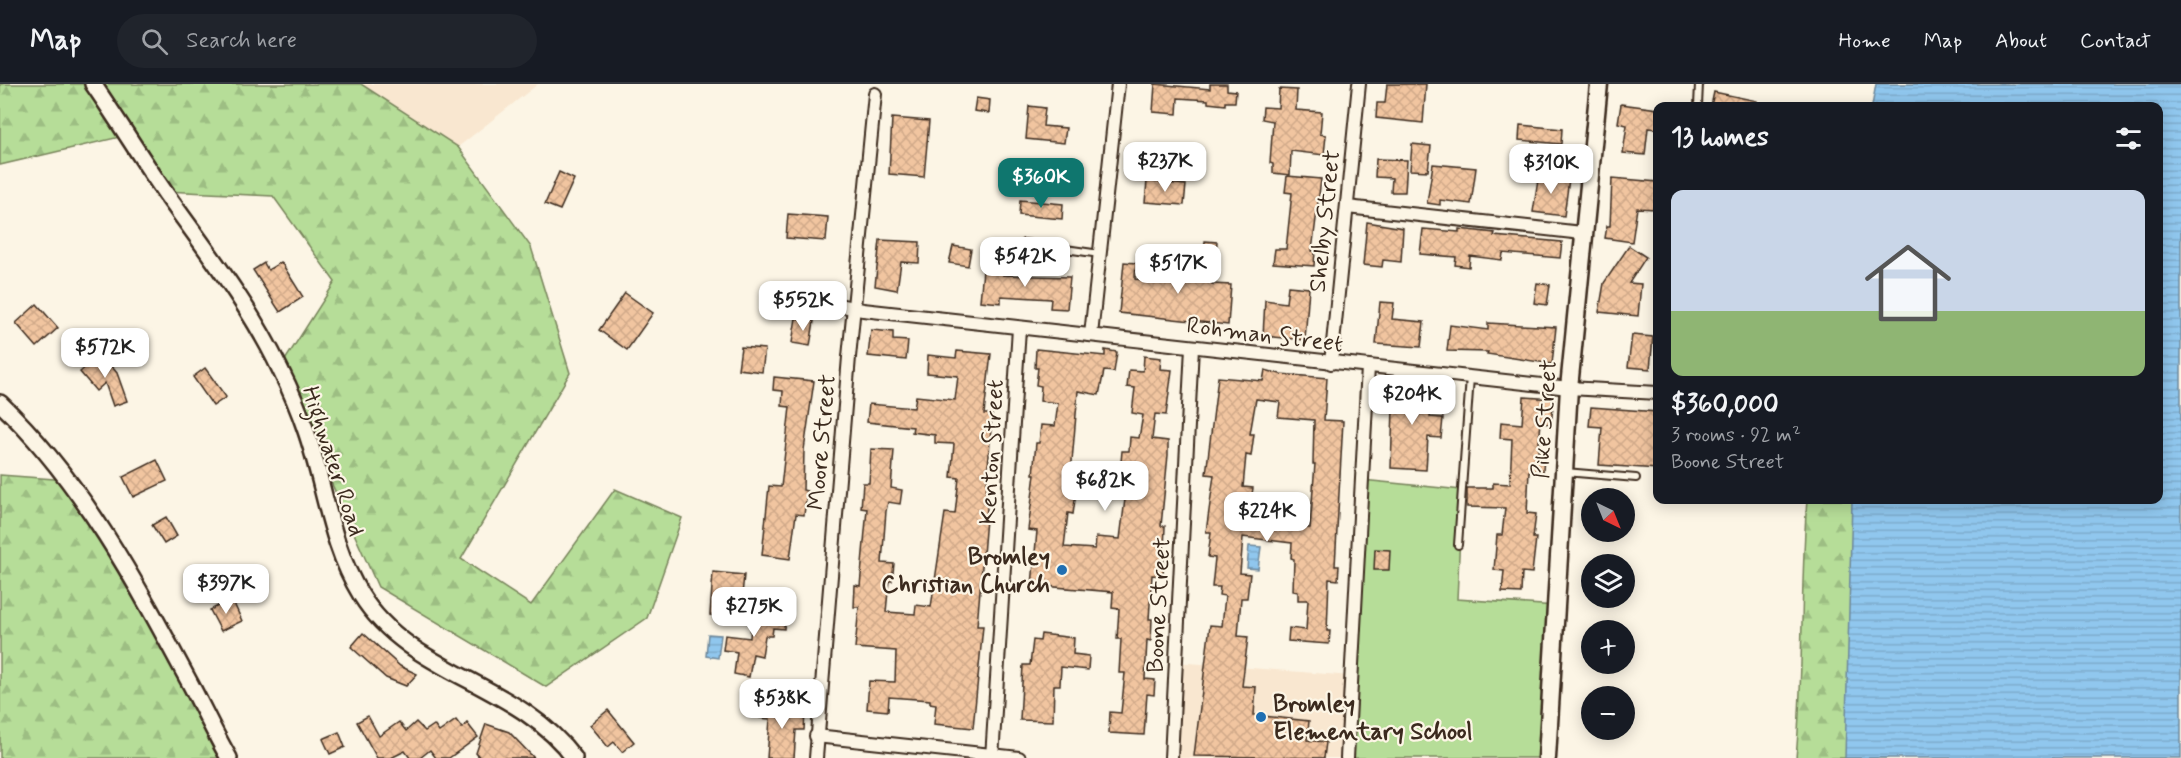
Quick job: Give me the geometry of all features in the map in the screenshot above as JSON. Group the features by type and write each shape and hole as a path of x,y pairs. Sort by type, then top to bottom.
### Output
{"main road":[{"name":"Pike Street","path":"1547,758 1569,388 1582,233 1599,84"}],"street":[{"name":"Highwater Road","path":"93,84 249,314 280,368 306,431 339,552 361,595 379,619 399,639 424,656 510,701 543,723 574,758"},
{"path":"1091,335 1118,84"},
{"name":"Shelby Street","path":"1331,363 1359,84"},
{"name":"Moore Street","path":"816,758 816,736 854,308 875,94"},
{"path":"1347,207 1582,233"},
{"name":"Rohman Street","path":"833,304 1019,328 1331,363 1569,388 1653,393"},
{"name":"Kenton Street","path":"993,757 1019,328"},
{"name":"Boone Street","path":"1171,758 1192,346"},
{"path":"1347,758 1368,367"},
{"path":"0,403 19,421 68,480 120,558 229,758"},
{"path":"816,736 1018,758"}],"lane":[{"path":"1698,102 1699,84"},
{"path":"1024,243 1100,254"},
{"path":"1458,545 1470,377"},
{"path":"1564,472 1636,478"}],"shaded area":[{"path":"361,84 538,84 458,147"},
{"name":"Bromley Elementary School","path":"1176,662 1352,676 1347,758 1171,758"}],"green space":[{"path":"0,84 361,84 458,147 531,247 570,373 461,559 531,605 615,489 682,518 647,618 546,687 378,587 280,368 335,282 273,196 164,191 128,135 0,165"},
{"path":"0,475 68,480 231,758 0,758"},
{"path":"1362,480 1462,490 1457,599 1556,606 1547,758 1347,758"},
{"path":"1807,504 1892,504 1887,758 1796,758"}],"water":[{"path":"1876,84 2181,84 2181,758 1845,758 1852,504 2163,504 2163,102 1873,102"},
{"path":"1249,546 1261,547 1258,569 1247,568"},
{"path":"708,634 721,635 718,658 706,656"}],"building":[{"path":"1155,84 1210,89 1210,84 1227,84 1227,90 1236,91 1235,102 1225,102 1225,105 1208,103 1208,100 1178,98 1177,114 1153,112"},
{"path":"1387,84 1426,84 1423,123 1376,118 1377,103 1385,103"},
{"path":"1279,89 1297,90 1296,110 1322,112 1320,134 1326,135 1324,155 1291,151 1290,175 1273,173 1273,164 1270,163 1273,121 1262,119 1263,107 1278,108"},
{"path":"1714,92 1757,101 1757,102 1712,102"},
{"path":"976,98 990,100 989,113 974,111"},
{"path":"1621,104 1653,108 1653,128 1648,128 1645,155 1623,153 1627,125 1618,123"},
{"path":"1029,106 1045,108 1043,126 1066,128 1064,143 1026,139"},
{"path":"892,118 929,121 924,177 889,174"},
{"path":"1520,125 1562,129 1561,144 1519,140"},
{"path":"1412,144 1431,146 1428,171 1410,170"},
{"path":"1376,159 1407,160 1405,192 1391,192 1392,178 1375,177"},
{"path":"1433,164 1476,168 1471,204 1440,200 1440,205 1427,203"},
{"path":"559,172 574,179 560,210 545,204"},
{"path":"1539,174 1569,179 1564,216 1533,212"},
{"path":"1287,176 1321,179 1312,251 1315,251 1314,266 1273,263 1275,249 1286,249 1292,193 1285,192"},
{"path":"1612,178 1653,182 1653,209 1637,208 1632,242 1605,238 1607,226 1610,226"},
{"path":"1147,181 1186,185 1184,205 1145,202"},
{"path":"1020,200 1063,204 1062,219 1019,215"},
{"path":"788,214 828,217 826,241 786,238"},
{"path":"1367,222 1403,228 1401,262 1383,260 1382,267 1363,265"},
{"path":"1423,229 1459,232 1459,229 1495,233 1494,236 1562,242 1560,258 1503,253 1502,260 1470,256 1469,267 1455,265 1456,257 1420,254"},
{"path":"880,240 920,242 919,263 901,262 897,290 875,286"},
{"path":"1205,241 1217,242 1212,284 1231,285 1228,325 1119,313 1124,262 1136,263 1135,279 1180,283 1181,278 1201,282"},
{"path":"953,246 971,249 968,266 949,263"},
{"path":"1629,246 1646,257 1629,283 1641,284 1638,316 1599,312 1604,283"},
{"path":"281,262 303,297 280,312 253,270 264,263 268,270"},
{"path":"983,270 1004,272 1003,275 1070,277 1067,309 1050,308 1051,299 1001,296 1001,303 980,301"},
{"path":"1537,283 1550,285 1547,305 1534,303"},
{"path":"1288,286 1309,288 1305,340 1263,336 1265,300 1286,303"},
{"path":"625,293 653,313 627,350 599,330"},
{"path":"1380,302 1394,303 1392,319 1424,322 1421,347 1376,344"},
{"path":"37,304 58,328 37,347 16,323"},
{"path":"796,318 814,321 810,346 792,343"},
{"path":"1488,323 1556,327 1552,364 1487,354 1488,352 1447,351 1450,325 1488,330"},
{"path":"871,330 893,332 893,340 908,341 906,360 868,356"},
{"path":"1632,335 1653,337 1650,369 1628,367"},
{"path":"741,347 765,349 762,372 738,369"},
{"path":"1036,349 1105,356 1105,350 1117,352 1114,372 1104,371 1099,395 1078,391 1070,485 1077,486 1073,514 1068,513 1064,547 1095,549 1096,537 1120,539 1125,499 1113,498 1115,485 1119,485 1122,451 1129,451 1130,437 1139,438 1143,415 1132,413 1135,388 1127,387 1129,370 1143,371 1144,356 1161,358 1160,369 1172,370 1166,415 1155,414 1152,439 1168,441 1168,455 1161,526 1165,526 1163,576 1152,575 1149,619 1152,619 1151,641 1147,640 1145,679 1155,680 1154,695 1147,694 1144,735 1109,733 1110,712 1121,713 1125,673 1119,673 1121,639 1117,639 1119,609 1112,608 1113,592 1032,585 1037,531 1028,530 1035,474 1033,474 1036,443 1039,443 1041,425 1055,426 1058,403 1040,401 1041,386 1036,385 1038,368 1035,368"},
{"path":"957,351 991,354 984,414 992,414 986,495 988,495 977,626 983,626 973,728 934,724 936,704 930,703 930,700 889,697 888,711 867,709 869,681 895,682 896,651 855,648 859,607 854,607 855,585 860,586 867,509 861,508 863,483 869,483 871,449 894,450 891,488 902,490 900,504 888,502 886,511 882,563 894,564 892,581 889,581 886,612 915,614 916,605 931,607 945,513 955,514 959,478 951,477 954,444 935,443 935,435 912,432 913,427 867,422 869,404 914,408 916,396 955,400 958,376 927,373 928,355 956,358"},
{"path":"101,354 117,373 127,401 113,406 105,383 96,391 80,372"},
{"path":"205,368 226,397 213,406 193,377"},
{"path":"1265,370 1280,374 1327,378 1324,420 1343,421 1335,566 1339,566 1338,580 1329,579 1327,631 1330,631 1329,644 1288,641 1289,628 1306,630 1308,600 1298,600 1298,592 1293,591 1292,543 1243,537 1240,573 1250,574 1247,598 1241,598 1238,636 1248,637 1242,686 1256,687 1254,715 1309,721 1307,740 1326,742 1324,758 1194,756 1210,625 1222,626 1225,596 1219,595 1220,587 1212,587 1215,558 1208,557 1211,532 1206,532 1214,475 1206,474 1218,377 1263,381","holes":["1256,399 1280,402 1278,417 1314,420 1313,464 1315,464 1310,528 1278,527 1281,510 1250,506 1253,488 1243,487 1246,455 1251,456 1254,434 1250,434"]},
{"path":"774,377 814,381 804,450 803,490 807,491 804,515 796,514 790,559 762,555 769,486 781,487 790,407 782,406 783,391 773,390"},
{"path":"1387,385 1433,389 1430,417 1443,418 1441,438 1428,437 1426,470 1391,468 1393,408 1385,407"},
{"path":"1524,397 1554,399 1551,424 1541,423 1538,452 1544,453 1543,472 1529,471 1527,513 1536,514 1532,573 1522,572 1521,593 1502,592 1504,571 1494,570 1497,535 1502,535 1505,508 1467,507 1467,488 1493,488 1493,483 1510,484 1512,439 1500,438 1501,422 1522,424"},
{"path":"1591,407 1653,412 1653,469 1599,465 1602,427 1589,426"},
{"path":"157,460 167,481 133,497 123,477"},
{"path":"166,517 177,536 164,544 152,525"},
{"path":"1375,549 1390,550 1389,570 1374,570"},
{"path":"713,572 744,575 742,595 730,594 727,617 710,615"},
{"path":"232,599 242,621 221,631 210,610"},
{"path":"752,608 785,609 784,629 773,628 772,636 765,636 762,656 753,654 749,677 734,674 737,652 723,650 725,635 750,638"},
{"path":"363,633 400,666 417,674 406,686 386,678 351,647"},
{"path":"1041,634 1074,638 1073,654 1089,656 1088,670 1061,667 1060,685 1054,685 1053,721 1020,720 1023,665 1030,665 1033,640 1040,641"},
{"path":"762,705 791,707 790,712 805,713 804,730 796,730 794,758 767,758 770,719 760,718"},
{"path":"608,710 634,742 622,752 614,742 608,747 590,725"},
{"path":"368,716 379,736 399,722 406,731 416,722 425,731 434,725 439,732 456,720 462,728 467,723 478,737 449,758 436,758 430,750 420,758 410,758 405,751 391,758 377,758 357,722"},
{"path":"486,724 509,732 534,758 480,758 476,753"},
{"path":"339,732 345,747 330,754 323,739"}],"place":[{"name":"Bromley Christian Church","path":"1062,570"},
{"name":"Bromley Elementary School","path":"1261,717"}]}
